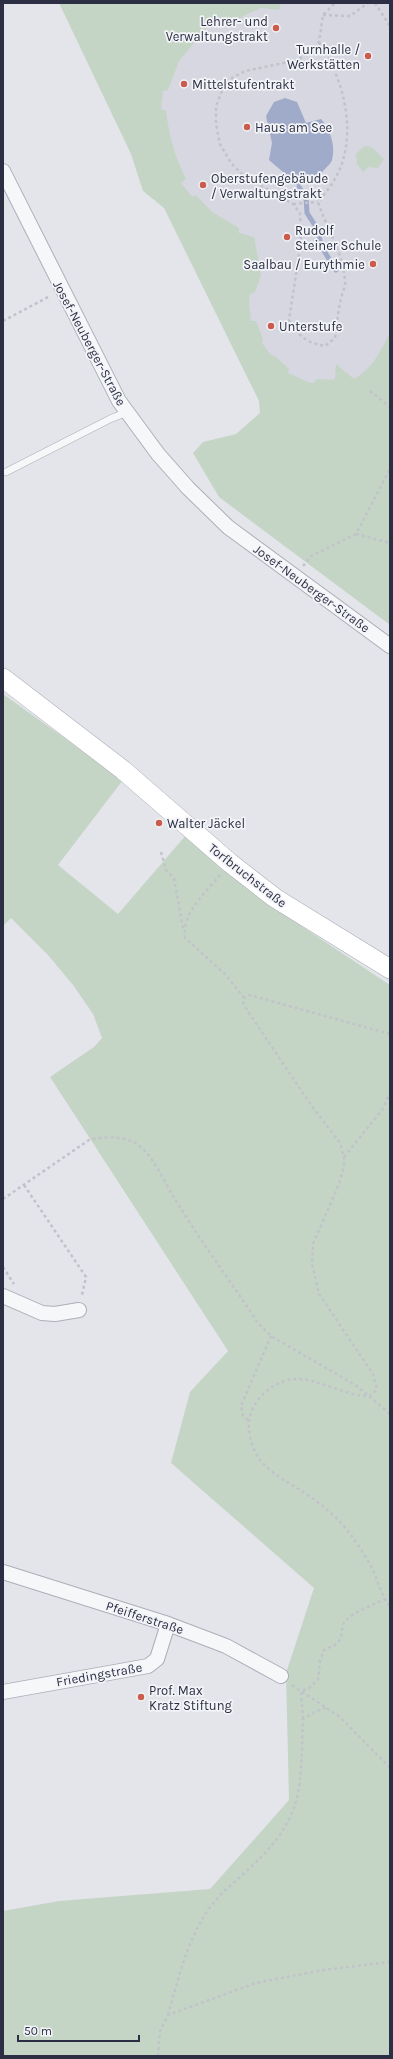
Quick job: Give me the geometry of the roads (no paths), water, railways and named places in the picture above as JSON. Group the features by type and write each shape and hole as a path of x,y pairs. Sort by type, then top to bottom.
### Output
{"main road":[{"name":"Torfbruchstraße","path":"3,678 123,770 230,863 275,898 390,969"}],"street":[{"name":"Josef-Neuberger-Straße","path":"3,171 61,290 119,401 158,454 188,488 228,526 390,646"},
{"path":"3,1296 42,1313 55,1314 79,1310"},
{"name":"Pfeifferstraße","path":"3,1572 168,1624 226,1646 281,1676"},
{"name":"Friedingstraße","path":"3,1692 148,1666 157,1659 168,1624"}],"lane":[{"path":"6,472 110,419 127,412"}],"water":[{"path":"285,98 297,102 306,123 321,119 327,128 333,144 333,155 328,166 309,183 300,185 290,184 283,172 269,160 272,143 266,116 274,102"}],"waterway":[{"path":"299,187 306,198 307,213 318,230 321,246 336,270"}],"place":[{"name":"Lehrer- und Verwaltungstrakt","path":"276,28"},
{"name":"Turnhalle / Werkstätten","path":"368,56"},
{"name":"Mittelstufentrakt","path":"184,84"},
{"name":"Haus am See","path":"247,127"},
{"name":"Oberstufengebäude / Verwaltungstrakt","path":"203,185"},
{"name":"Rudolf Steiner Schule","path":"287,237"},
{"name":"Saalbau / Eurythmie","path":"373,264"},
{"name":"Unterstufe","path":"271,326"},
{"name":"Walter Jäckel","path":"159,823"},
{"name":"Prof. Max Kratz Stiftung","path":"141,1697"}]}
